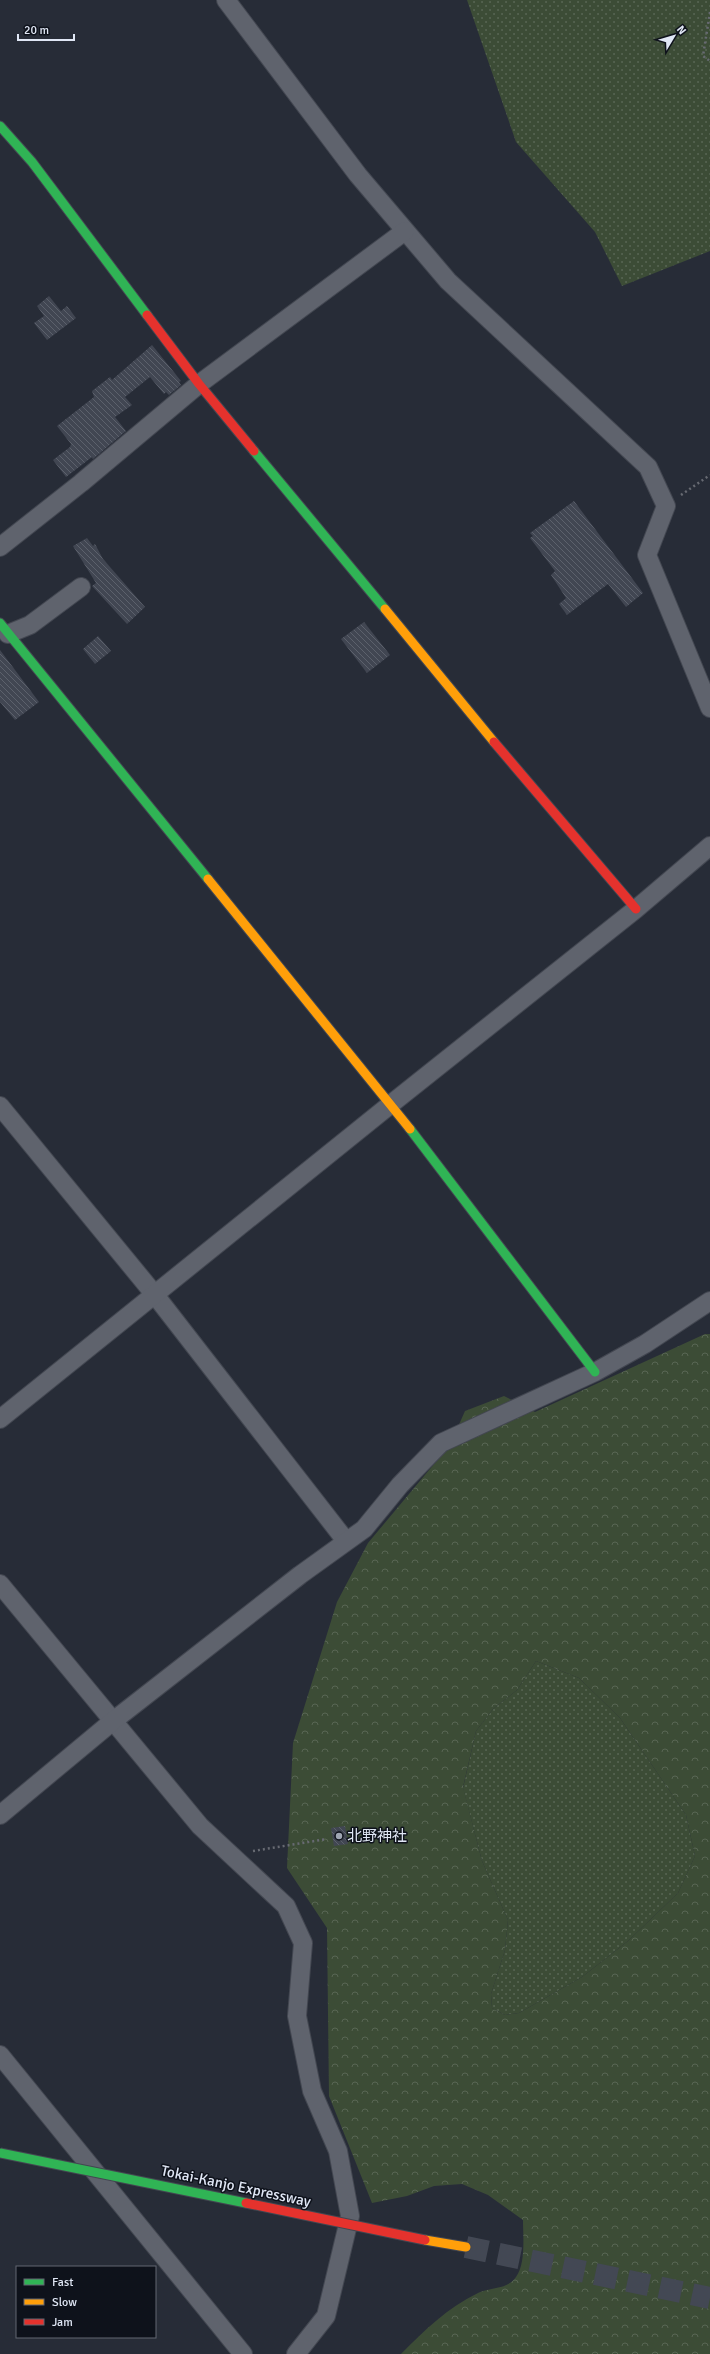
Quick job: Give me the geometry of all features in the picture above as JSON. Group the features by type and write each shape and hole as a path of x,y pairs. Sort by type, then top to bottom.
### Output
{"main road":[{"path":"0,126 32,162 199,384 539,796 636,910"},
{"path":"4,628 391,1104 595,1372"},
{"name":"Tokai-Kanjo Expressway","path":"0,2153 425,2240 466,2247"}],"street":[{"path":"226,0 358,175 448,281 648,467 666,506 647,555 710,708"},
{"path":"0,547 81,483 199,384 405,231"},
{"path":"4,628 30,626 81,587"},
{"path":"0,1419 391,1104 636,910 710,846"},
{"path":"0,1106 155,1295 240,1402 346,1541"},
{"path":"0,1815 113,1721 346,1541 364,1529 400,1485 441,1443 595,1372 645,1344 710,1300"},
{"path":"0,1584 200,1826 229,1855 286,1906 303,1943 297,2016 312,2091 338,2151 350,2216 326,2316 296,2354"},
{"path":"0,2054 243,2354"}],"path":[{"path":"710,12 703,56 710,61"},
{"path":"666,506 710,474"},
{"path":"229,1855 328,1839"}],"green space":[{"path":"467,0 710,0 710,251 622,286 595,232 516,142"},
{"path":"705,1334 710,1334 710,2354 401,2354 428,2328 456,2305 478,2293 508,2284 516,2277 523,2257 523,2220 488,2195 462,2184 434,2186 407,2196 372,2203 329,2096 327,1928 287,1868 293,1743 337,1602 368,1543 450,1445 465,1411 504,1396 535,1412","holes":["536,1661 579,1678 620,1718 686,1815 695,1856 678,1893 628,1941 582,1977 519,2013 505,2015 492,2008 491,1994 505,1950 508,1920 482,1861 463,1787 476,1731 493,1709 517,1690"]},
{"path":"536,1661 579,1678 620,1718 686,1815 695,1856 678,1893 628,1941 582,1977 519,2013 505,2015 492,2008 491,1994 505,1950 508,1920 482,1861 463,1788 476,1731 493,1709 517,1690"}],"building":[{"path":"49,296 61,311 67,306 76,318 47,340 34,323 44,316 37,306"},
{"path":"152,345 181,381 179,382 181,385 169,395 166,392 164,394 150,377 125,397 132,405 115,417 126,431 93,459 92,457 66,477 53,460 70,447 71,444 57,426 94,397 92,391 110,377 112,380"},
{"path":"574,501 643,593 626,607 608,584 567,615 559,604 566,598 551,575 555,571 530,538 533,536 530,533"},
{"path":"87,538 93,546 95,544 103,559 145,607 127,624 92,586 96,583 73,546"},
{"path":"364,622 390,655 367,673 341,639"},
{"path":"98,636 111,651 95,664 83,649"},
{"path":"0,650 39,702 15,720 0,702"},
{"name":"北野神社","path":"345,1826 348,1844 334,1846 331,1828"}],"tunnel":[{"path":"466,2247 710,2298"}],"traffic: fast":[{"path":"0,126 32,162 147,315"},
{"path":"254,451 385,609"},
{"path":"0,623 208,879"},
{"path":"410,1129 595,1372"},
{"path":"0,2153 246,2203"}],"traffic: slow":[{"path":"385,609 494,742"},
{"path":"208,879 410,1129"},
{"path":"425,2240 466,2247"}],"traffic: jam":[{"path":"147,315 199,384 254,451"},
{"path":"494,742 636,909"},
{"path":"246,2203 425,2240"}],"place":[{"name":"北野神社","path":"339,1836"}]}
